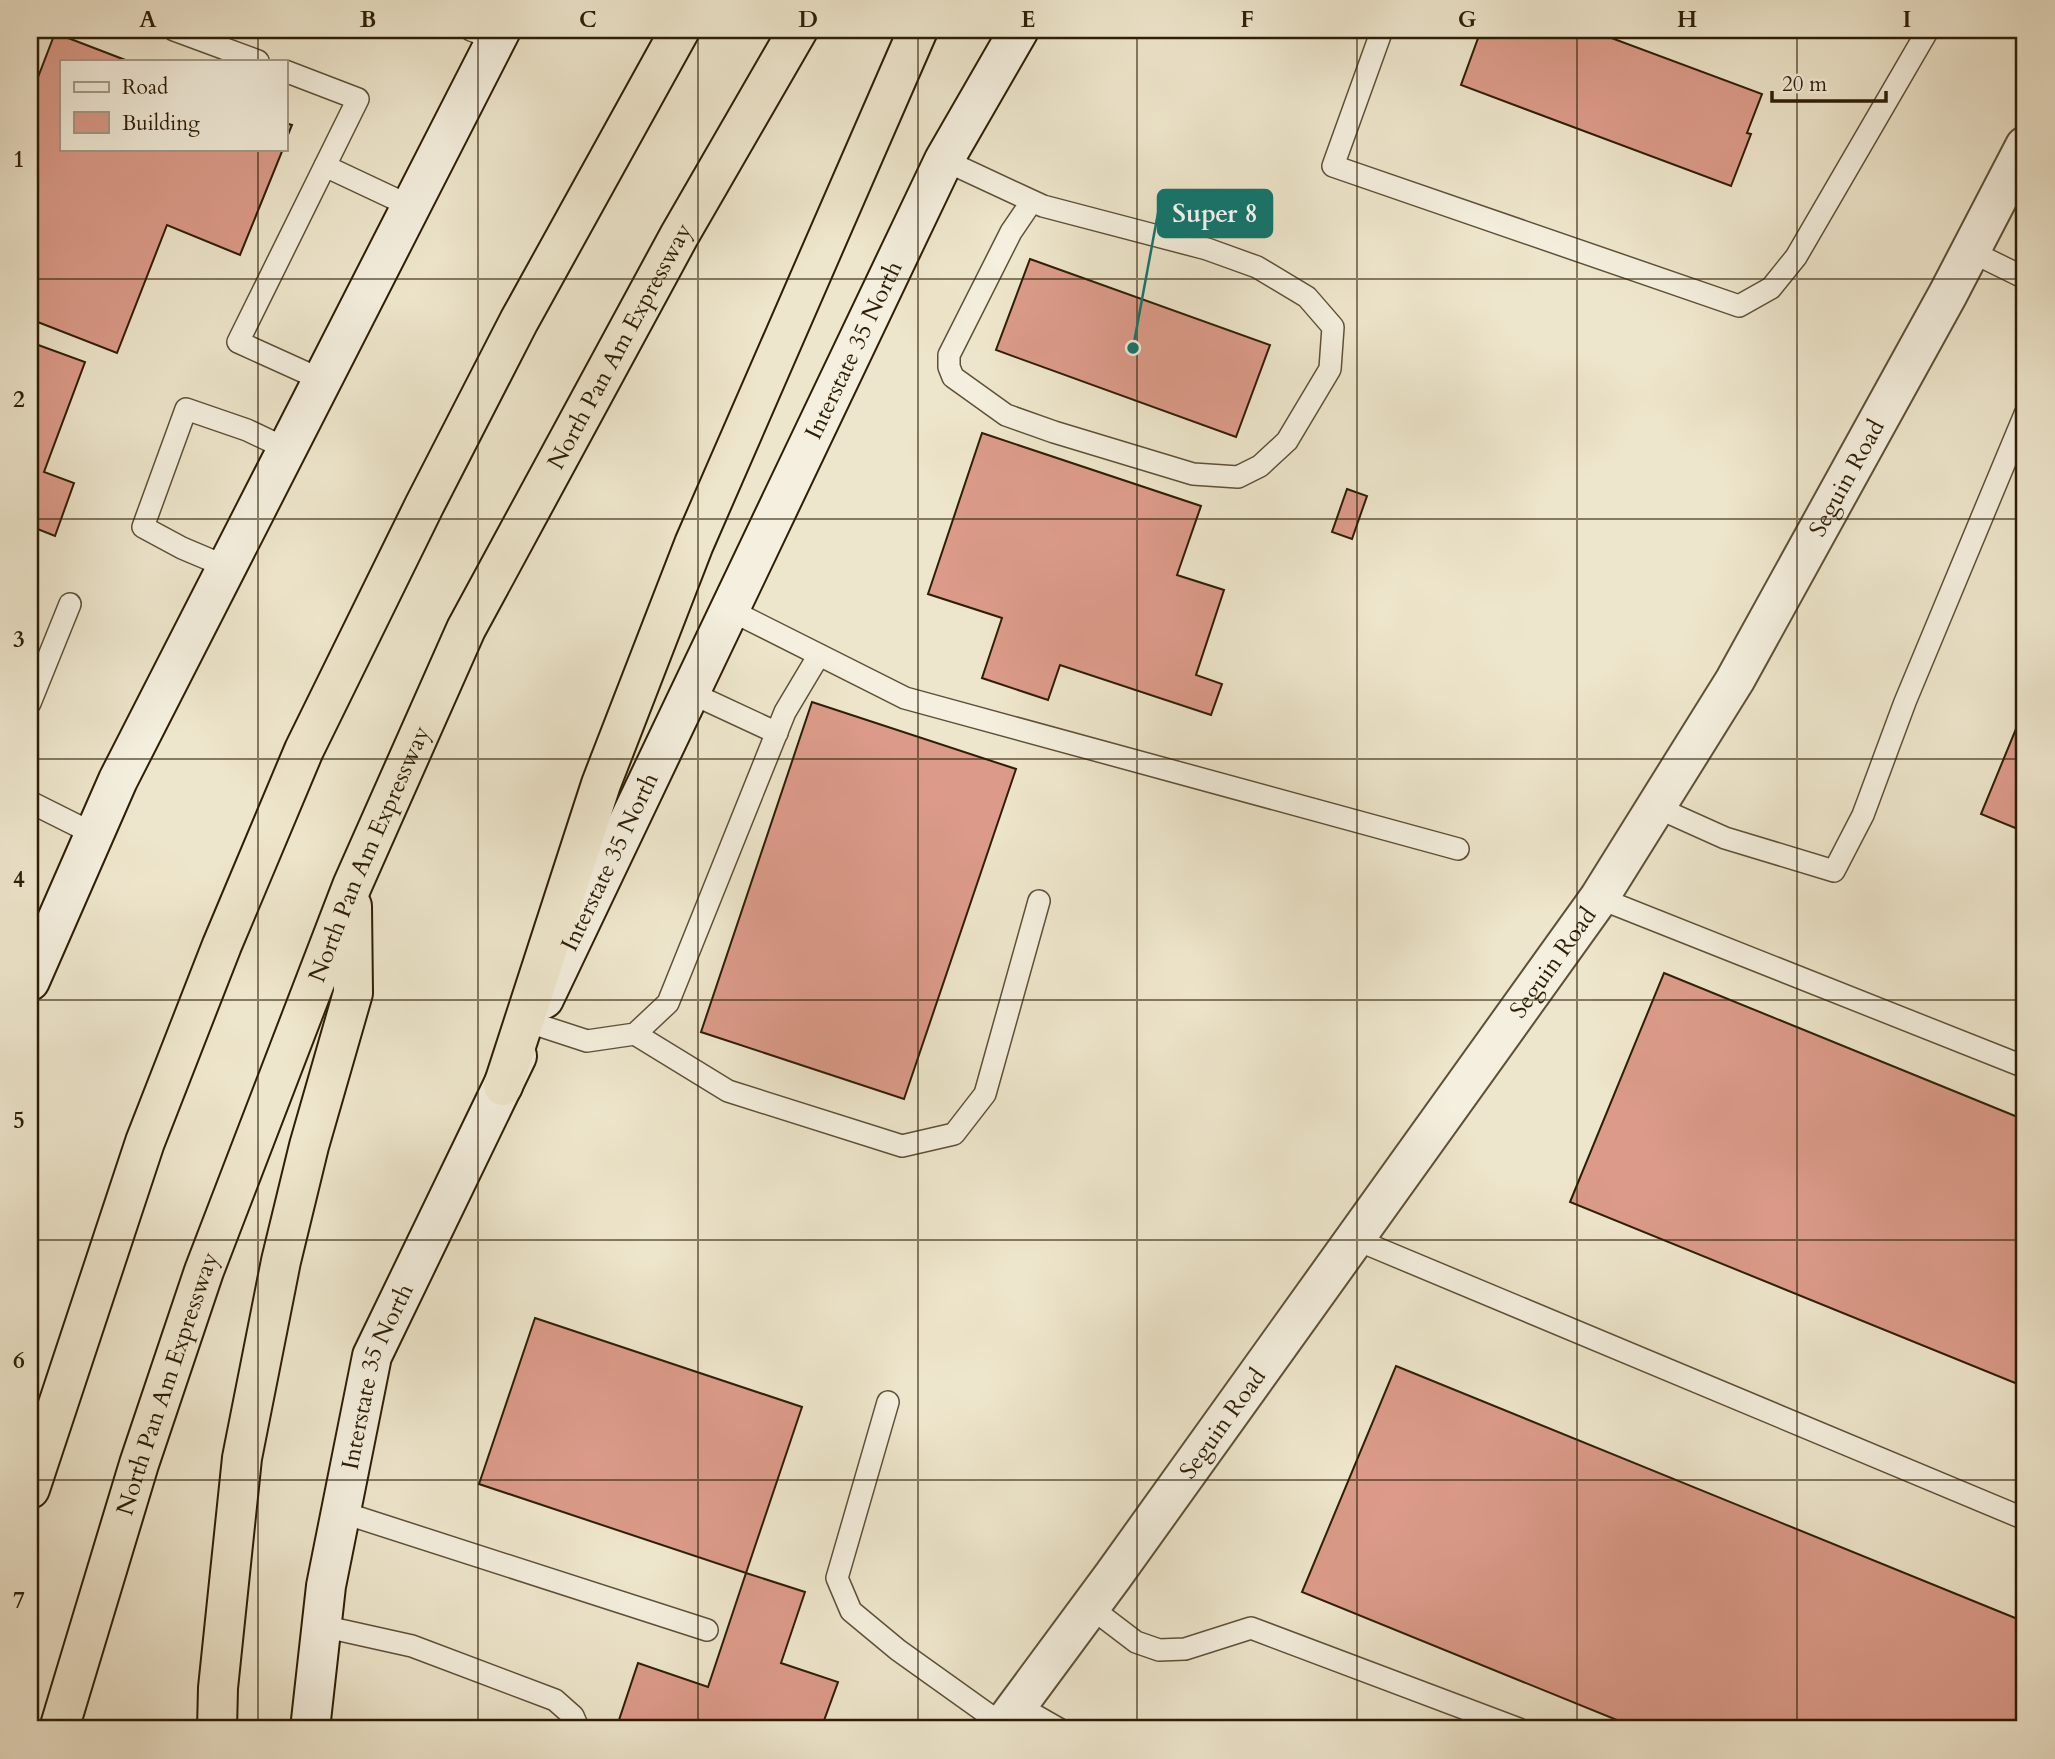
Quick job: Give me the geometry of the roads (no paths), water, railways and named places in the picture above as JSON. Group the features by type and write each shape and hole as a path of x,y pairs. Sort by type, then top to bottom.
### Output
{"highway":[{"path":"30,1489 145,1142 222,945 304,750 519,321 680,30"},
{"name":"North Pan Am Expressway","path":"59,1729 139,1464 200,1284 352,886 466,629 679,236 798,30"},
{"path":"503,1086 601,784 694,544 918,30"},
{"path":"217,1729 224,1623 242,1458 281,1261 309,1146 353,993 352,886"}],"main road":[{"name":"Interstate 35 North","path":"310,1729 326,1586 372,1356 944,160 1019,30"},
{"path":"30,981 118,780 410,206 489,33"},
{"name":"Seguin Road","path":"1006,1720 1599,898 1735,680 2025,146"}],"lane":[{"path":"174,30 255,60"},
{"path":"1382,30 1334,166 1739,306 1771,288 1796,257 1928,30"},
{"path":"287,72 358,99 238,342 322,380"},
{"path":"944,160 1044,206 1220,254 1257,267 1307,297 1333,327 1330,369 1287,441 1260,466 1238,477 1193,474 1006,415 953,377 949,368 949,355 1011,232 1032,201"},
{"path":"325,166 410,206"},
{"path":"1970,251 2025,278"},
{"path":"226,567 182,548 144,527 186,409 247,430 287,449"},
{"path":"1657,807 1725,838 1834,871 1863,815 1905,702 2025,414"},
{"path":"30,703 70,604"},
{"path":"730,610 905,698 1458,849"},
{"path":"532,1023 586,1041 635,1034 668,1003 785,712 819,655"},
{"path":"691,693 777,733"},
{"path":"30,802 94,834"},
{"path":"1599,898 2025,1067"},
{"path":"635,1034 728,1091 902,1146 954,1134 985,1094 1038,901"},
{"path":"1355,1239 2025,1519"},
{"path":"888,1402 837,1577 851,1611 898,1650 1006,1720 1059,1729"},
{"path":"341,1512 707,1630"},
{"path":"1090,1607 1136,1642 1159,1650 1185,1648 1251,1628 1519,1729"},
{"path":"322,1626 412,1646 555,1700 573,1716 576,1723 573,1729"}],"place":[{"name":"Super 8","path":"1133,348"}]}
